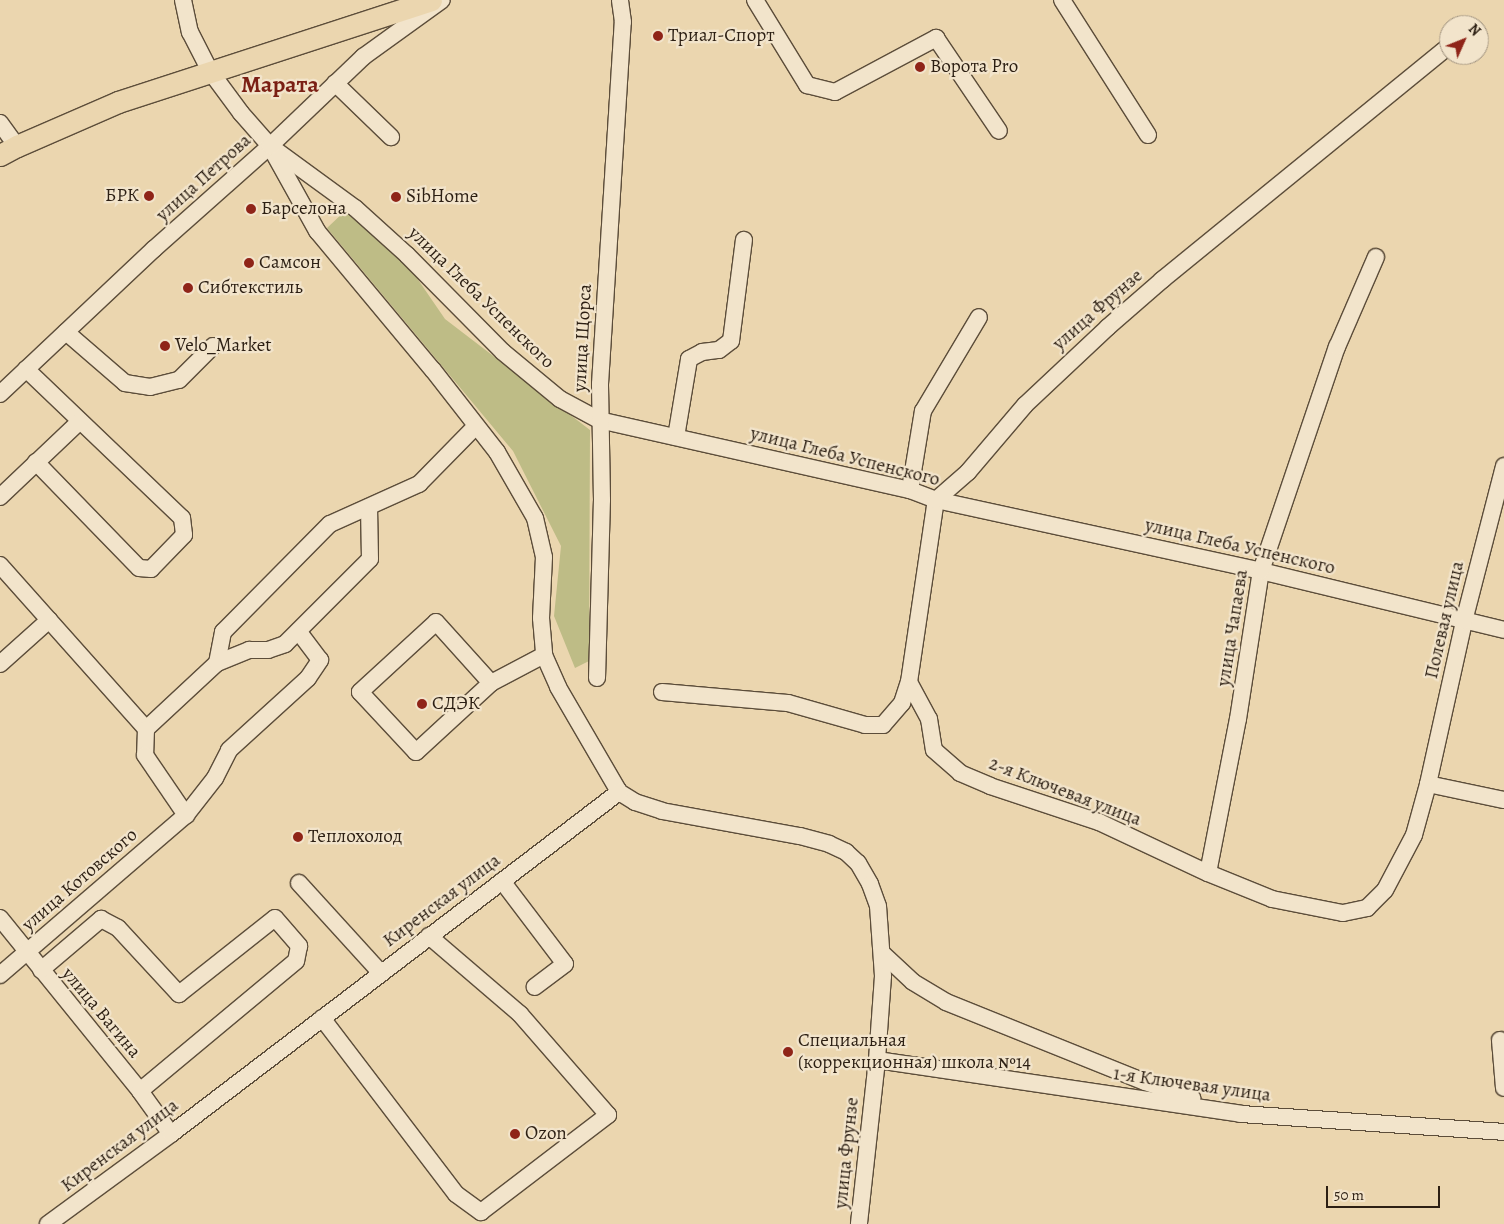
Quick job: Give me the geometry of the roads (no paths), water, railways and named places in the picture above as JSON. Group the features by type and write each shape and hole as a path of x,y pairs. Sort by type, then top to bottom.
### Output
{"main road":[{"path":"8,151 118,102 431,0"}],"street":[{"path":"183,0 190,32 210,71 241,113 270,146 317,231 497,452 535,518 544,557 541,618 544,655 558,686 619,792"},
{"name":"улица Петрова","path":"0,394 270,146 335,82 370,51 442,0"},
{"name":"улица Щорса","path":"597,678 602,500 599,420 623,22 620,0"},
{"path":"755,0 807,85 836,92 936,38 999,131"},
{"path":"1062,0 1148,135"},
{"name":"улица Фрунзе","path":"936,500 968,472 1043,387 1108,327 1162,280 1439,54"},
{"path":"335,82 391,137"},
{"path":"0,123 8,151"},
{"name":"улица Глеба Успенского","path":"270,146 355,208 407,255 503,352 560,399 599,420 910,490 936,500 1261,571 1504,630"},
{"path":"676,437 689,359 702,352 719,350 731,341 744,240"},
{"name":"улица Чапаева","path":"1208,873 1238,719 1261,571 1337,347 1376,257"},
{"path":"910,490 923,411 979,317"},
{"path":"66,332 125,383 150,387 178,380 213,346"},
{"path":"26,369 182,518 184,535 151,569 139,568 36,462"},
{"path":"0,497 80,420"},
{"path":"217,663 223,632 330,524 419,484 476,426"},
{"name":"Полевая улица","path":"1428,784 1464,621 1504,466"},
{"path":"662,692 788,703 865,725 883,725 902,703 909,682 936,500"},
{"path":"146,729 217,663 248,650 268,650 285,644 298,632 370,559 369,507"},
{"path":"0,565 146,729 145,755 186,815"},
{"path":"0,664 49,620"},
{"path":"491,683 436,622 360,692 416,752 491,683 544,655"},
{"name":"улица Котовского","path":"0,975 186,815 215,778 229,750 308,678 320,660 298,632"},
{"name":"2-я Ключевая улица","path":"909,682 928,719 934,750 960,773 990,786 1099,822 1208,873 1272,899 1342,913 1366,908 1385,890 1414,835 1428,784"},
{"path":"1428,784 1504,800"},
{"name":"улица Фрунзе","path":"619,792 635,802 662,811 800,836 828,844 846,852 858,863 870,884 878,906 883,976 877,1060 859,1224"},
{"name":"Киренская улица","path":"48,1224 171,1134 619,792"},
{"path":"502,881 565,964 535,987"},
{"path":"299,882 381,973"},
{"name":"улица Вагина","path":"0,918 26,953 140,1091 171,1134"},
{"path":"41,970 100,919 118,928 179,994 275,918 299,946 296,961 140,1091"},
{"path":"322,1018 456,1194 481,1212 608,1115 520,1014 429,936"},
{"path":"882,953 913,982 946,1002 1146,1082 1241,1114"},
{"path":"1500,1040 1504,1088"},
{"name":"1-я Ключевая улица","path":"877,1060 1241,1114 1504,1132"}],"place":[{"name":"Триал-Спорт","path":"658,36"},
{"name":"Ворота Pro","path":"920,67"},
{"name":"БРК","path":"149,196"},
{"name":"SibHome","path":"396,197"},
{"name":"Барселона","path":"251,209"},
{"name":"Самсон","path":"249,263"},
{"name":"Сибтекстиль","path":"188,288"},
{"name":"Velo_Market","path":"165,346"},
{"name":"СДЭК","path":"422,704"},
{"name":"Теплохолод","path":"298,837"},
{"name":"Специальная (коррекционная) школа №14","path":"788,1052"},
{"name":"Ozon","path":"515,1134"}],"district":[{"name":"Марата","path":"280,85"}]}
